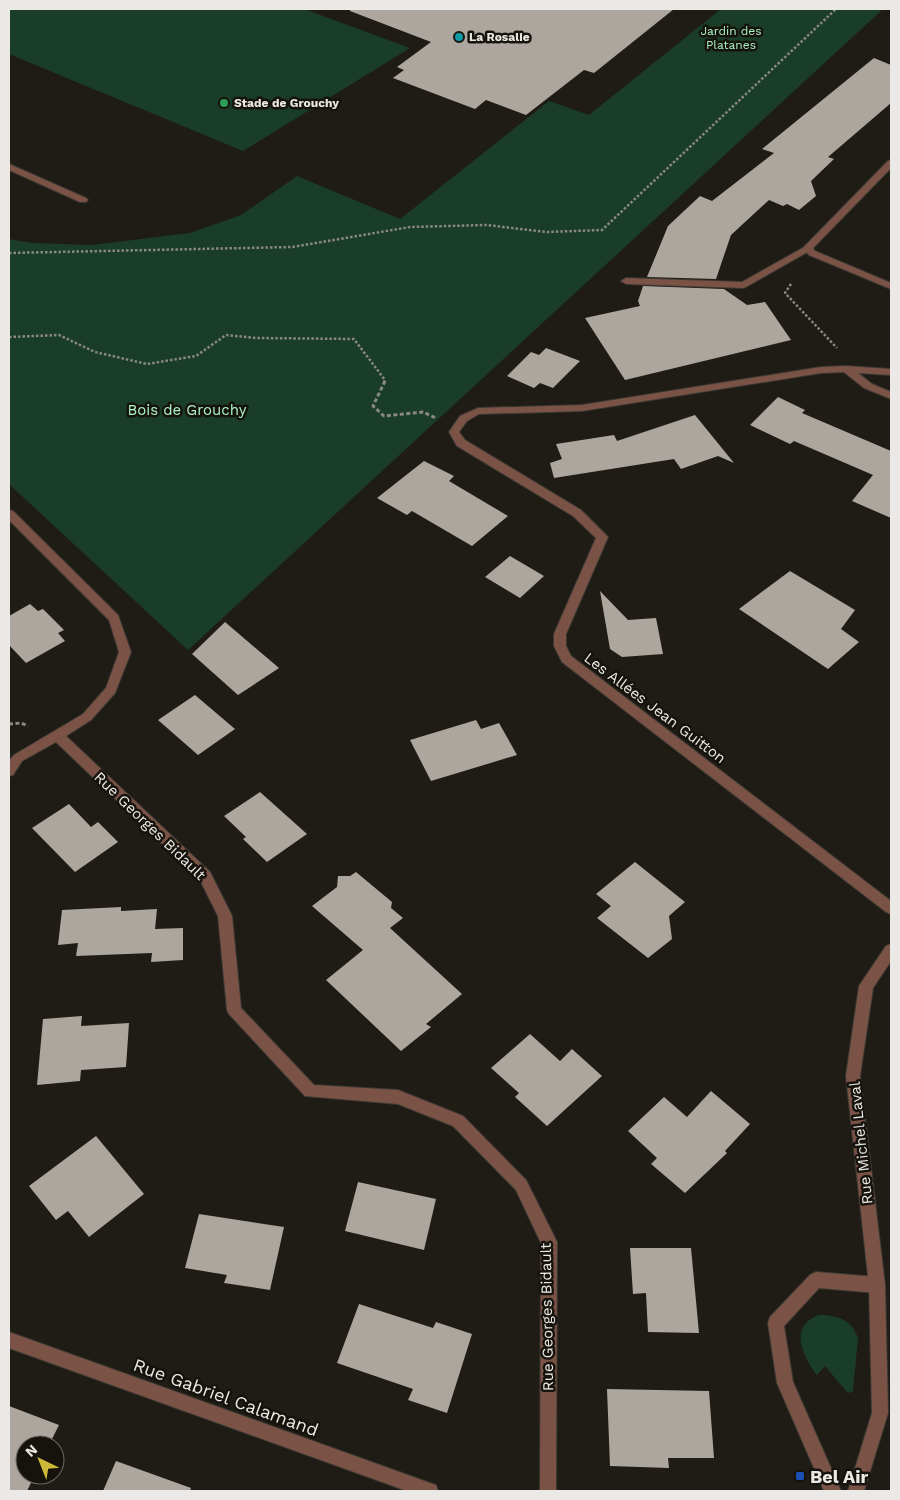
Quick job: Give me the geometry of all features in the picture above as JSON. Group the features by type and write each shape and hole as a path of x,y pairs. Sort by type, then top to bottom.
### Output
{"street":[{"path":"626,281 744,285 810,251 891,164"},
{"path":"9,167 83,200"},
{"path":"810,251 891,286"},
{"path":"846,369 868,386 891,396"},
{"path":"457,428 466,416 478,411 582,408 821,370 846,369 891,372"},
{"name":"Les Allées Jean Guitton","path":"457,428 454,432 461,444 577,513 602,537 560,634 560,646 566,659 891,908"},
{"path":"9,514 114,618 125,652 111,690 87,717 18,758 9,771"},
{"name":"Rue Georges Bidault","path":"57,735 204,876 225,916 234,1010 310,1092 398,1097 458,1121 521,1185 549,1242 548,1491"},
{"name":"Rue Michel Laval","path":"856,1491 880,1413 877,1285 853,1076 866,986 891,950"},
{"path":"833,1491 785,1383 776,1322 816,1280 877,1285"},
{"name":"Rue Gabriel Calamand","path":"9,1340 430,1491"}],"path":[{"path":"9,254 169,248 292,247 410,228 486,225 547,232 602,230 836,9"},
{"path":"810,251 785,293 835,344"},
{"path":"9,337 59,335 95,352 147,364 196,356 226,335 256,338 354,339 364,356 385,380 373,406 384,416 423,412 457,428"}],"green space":[{"name":"Stade de Grouchy","path":"9,9 304,9 410,48 243,151 9,54"},
{"name":"Bois de Grouchy","path":"721,9 883,9 188,650 9,484 9,239 32,243 92,245 190,233 241,215 297,176 400,219 549,101 589,115"},
{"path":"819,1315 832,1316 843,1320 852,1327 858,1338 853,1391 850,1393 846,1391 825,1366 817,1375 803,1351 801,1334 804,1326 809,1320"}],"building":[{"path":"350,9 674,9 594,73 584,70 526,115 486,100 475,109 393,78 404,70 397,67 431,42 350,11"},
{"path":"874,58 891,65 891,103 828,157 834,159 811,181 816,196 799,210 787,204 783,206 769,200 731,235 716,279 647,277 668,226 700,196 712,201 774,153 762,149"},
{"path":"643,286 724,289 747,305 765,302 791,340 625,380 585,318 640,306 638,301"},
{"path":"546,348 580,361 553,388 540,383 534,388 507,376 531,352 539,355"},
{"path":"778,397 805,410 802,413 891,451 891,518 852,501 873,475 794,441 790,444 750,425"},
{"path":"695,415 734,463 718,456 681,469 674,459 554,478 550,463 562,459 556,444 614,435 617,441"},
{"path":"424,461 454,476 449,481 508,516 472,546 412,511 407,515 377,498"},
{"path":"510,556 544,576 520,598 485,577"},
{"path":"790,571 855,610 841,629 859,642 828,669 739,609"},
{"path":"600,591 628,620 656,618 663,654 622,657 610,649"},
{"path":"30,604 38,611 43,609 64,630 58,633 65,641 26,663 9,645 9,616"},
{"path":"225,622 279,668 238,695 192,654"},
{"path":"195,695 235,729 198,755 158,720"},
{"path":"476,720 481,729 499,723 517,755 431,781 410,740"},
{"path":"260,792 307,834 267,862 243,839 246,837 224,816"},
{"path":"69,804 91,827 98,822 118,842 75,872 32,828"},
{"path":"635,862 685,902 669,916 672,939 648,958 597,918 611,906 596,894"},
{"path":"356,872 392,902 391,908 403,918 390,928 462,994 426,1024 431,1027 401,1051 326,980 363,950 312,906 337,887 338,876 350,876"},
{"path":"121,907 121,911 157,909 155,929 183,928 183,960 151,962 152,953 76,956 78,943 58,945 62,910"},
{"path":"82,1016 81,1026 129,1023 126,1067 81,1070 80,1081 37,1085 43,1019"},
{"path":"530,1034 560,1061 572,1049 602,1076 547,1126 515,1097 519,1093 491,1068"},
{"path":"711,1091 750,1124 725,1151 727,1153 685,1193 651,1164 657,1158 628,1131 664,1097 687,1117"},
{"path":"96,1136 144,1194 89,1237 68,1211 56,1220 29,1186"},
{"path":"358,1182 436,1199 424,1250 345,1231"},
{"path":"199,1214 284,1227 270,1290 224,1283 227,1275 185,1268"},
{"path":"630,1248 691,1248 699,1333 648,1332 646,1293 633,1294"},
{"path":"359,1304 433,1328 436,1322 472,1334 447,1413 408,1400 413,1389 337,1363"},
{"path":"607,1389 709,1391 714,1458 668,1458 669,1468 610,1466"},
{"path":"9,1406 59,1425 54,1435 15,1435 15,1485 30,1485 27,1491 9,1491"},
{"path":"116,1461 191,1488 190,1491 103,1491"}],"place":[{"name":"La Rosalie","path":"459,37"},
{"name":"Stade de Grouchy","path":"224,103"},
{"name":"Bel Air","path":"800,1476"}],"park label":[{"name":"Jardin des Platanes","path":"731,38"}]}
